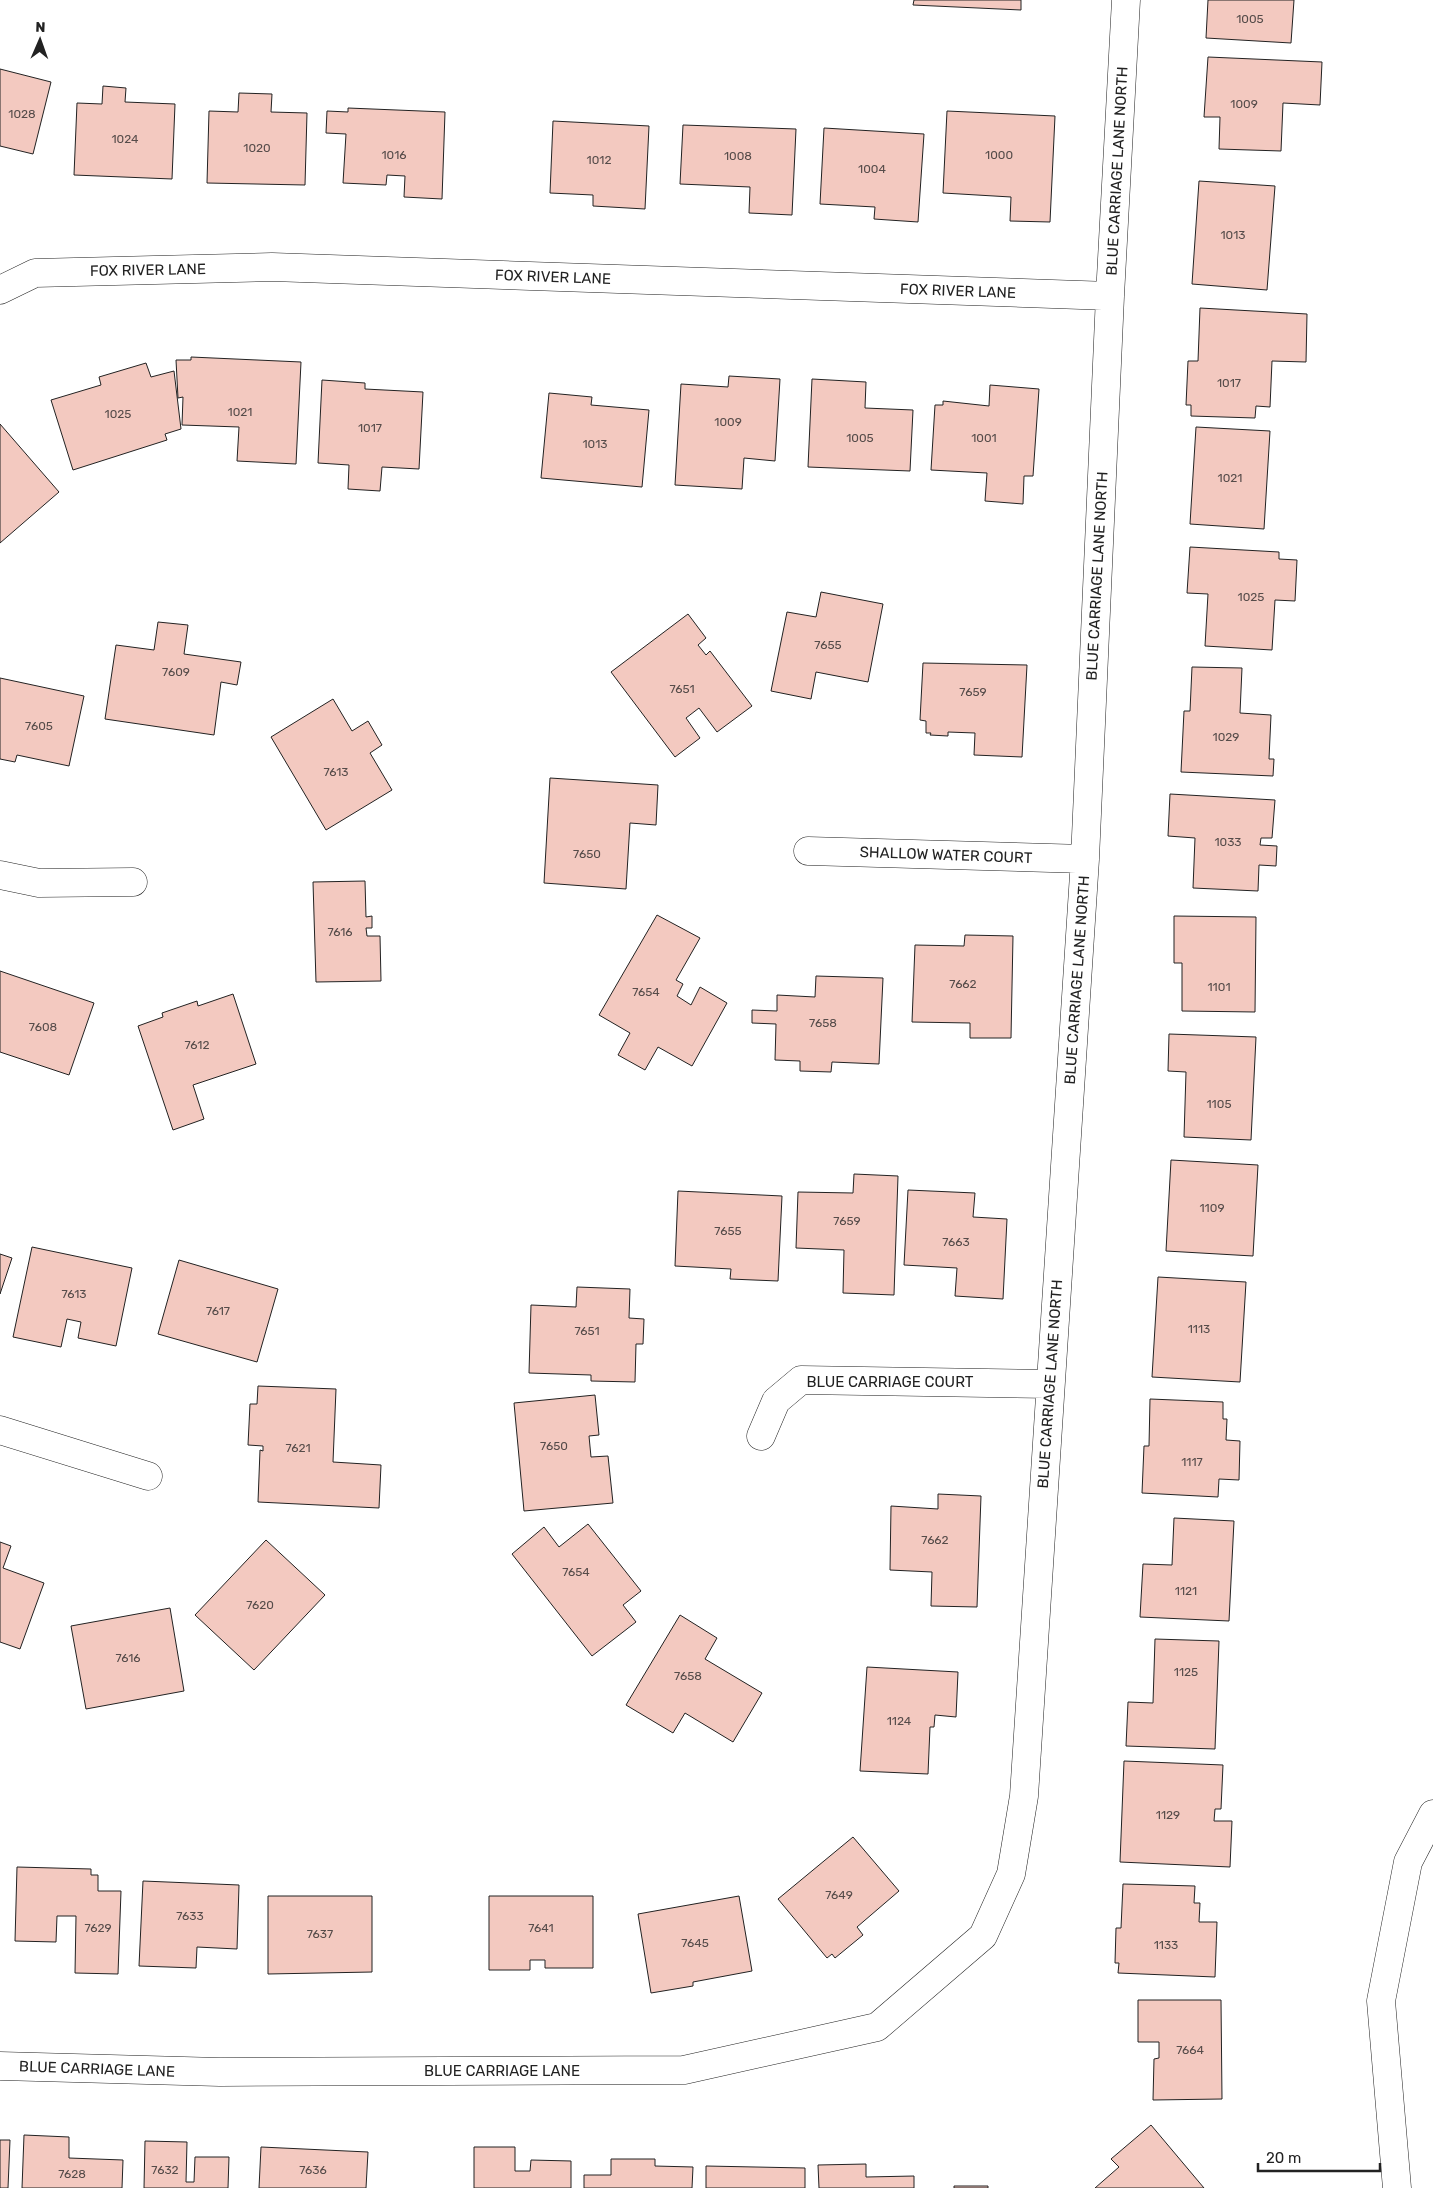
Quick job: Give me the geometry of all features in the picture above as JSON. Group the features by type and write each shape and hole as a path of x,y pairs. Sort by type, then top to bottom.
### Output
{"street":[{"name":"BLUE CARRIAGE LANE NORTH","path":"970,1947 983,1936 1011,1874 1024,1796 1085,859 1110,296 1126,0"},
{"name":"FOX RIVER LANE","path":"0,290 35,272 272,267 1110,296"},
{"name":"SHALLOW WATER COURT","path":"808,851 1085,859"},
{"path":"0,875 39,883 134,882"},
{"name":"BLUE CARRIAGE COURT","path":"761,1436 776,1401 801,1380 1050,1384"},
{"path":"0,1430 148,1476"},
{"path":"1397,2188 1381,2001 1408,1862 1432,1819"},
{"name":"BLUE CARRIAGE LANE","path":"0,2066 220,2072 684,2070 877,2027 970,1947"}],"building":[{"path":"914,0 1021,0 1021,10 913,5"},
{"path":"1208,0 1294,0 1291,43 1206,38"},
{"path":"1208,57 1322,62 1320,105 1283,103 1281,151 1219,149 1220,117 1204,117"},
{"path":"0,69 51,82 33,154 0,146"},
{"path":"103,86 126,88 125,102 175,104 172,179 74,175 77,103 102,104"},
{"path":"239,93 272,94 271,112 307,113 305,185 207,183 209,111 238,112"},
{"path":"348,108 445,112 442,199 404,197 405,176 387,175 386,185 343,183 346,134 326,133 327,111 348,112"},
{"path":"947,111 1055,116 1050,222 1010,221 1011,197 943,193"},
{"path":"553,121 649,126 645,209 593,206 593,195 550,193"},
{"path":"683,125 796,129 792,215 749,213 750,187 680,184"},
{"path":"824,128 924,134 918,222 874,219 875,207 820,204"},
{"path":"1199,181 1275,186 1267,290 1192,284"},
{"path":"1200,308 1307,314 1306,362 1272,361 1270,407 1256,406 1255,418 1191,416 1191,405 1186,405 1188,361 1198,361"},
{"path":"191,357 301,362 296,464 237,461 239,427 182,425 183,397 178,398 176,360 191,360"},
{"path":"146,363 151,377 174,371 181,429 165,434 167,440 73,470 51,400 101,385 99,377"},
{"path":"729,376 780,379 775,461 744,458 742,489 675,485 681,384 728,387"},
{"path":"812,379 866,382 865,408 913,410 910,471 808,467"},
{"path":"322,380 365,383 365,389 423,392 419,469 382,467 380,491 348,489 349,465 318,463"},
{"path":"990,385 1039,389 1033,476 1024,476 1023,504 985,501 987,473 931,470 935,405 943,405 943,401 989,406"},
{"path":"549,393 592,397 591,405 649,410 642,487 541,478"},
{"path":"0,424 59,492 0,543"},
{"path":"1196,427 1270,431 1264,529 1190,524"},
{"path":"1190,547 1279,552 1279,559 1297,560 1295,601 1275,600 1272,650 1205,646 1208,594 1187,593"},
{"path":"821,592 883,604 868,682 816,672 811,699 771,691 787,612 816,617"},
{"path":"688,614 706,638 698,645 706,655 710,651 752,706 717,732 699,708 686,718 700,738 675,757 611,672"},
{"path":"158,622 188,625 184,654 241,662 237,685 221,682 214,735 105,719 116,645 154,650"},
{"path":"923,663 1027,665 1022,757 974,755 975,733 948,732 948,736 926,733 926,721 920,720"},
{"path":"1192,667 1242,668 1240,713 1271,715 1269,759 1274,759 1273,776 1181,772 1184,711 1190,711"},
{"path":"0,678 84,696 69,766 17,755 15,762 0,759"},
{"path":"333,699 352,731 368,721 382,745 370,753 392,790 326,830 271,737"},
{"path":"550,778 658,785 656,825 630,823 626,889 544,883"},
{"path":"1170,794 1275,800 1272,838 1261,838 1260,845 1277,846 1276,866 1259,865 1258,891 1193,888 1195,838 1168,836"},
{"path":"365,881 366,917 372,916 372,928 366,928 367,936 380,936 381,981 316,982 313,882"},
{"path":"657,915 700,938 676,980 683,984 677,996 691,1005 700,987 727,1003 692,1066 658,1047 645,1070 618,1055 630,1033 599,1015"},
{"path":"1174,916 1256,917 1255,1012 1182,1011 1182,963 1174,963"},
{"path":"965,935 1013,936 1011,1038 970,1038 970,1023 912,1022 915,945 964,946"},
{"path":"0,971 94,1003 69,1075 0,1052"},
{"path":"816,976 883,978 879,1064 832,1062 831,1072 800,1071 800,1061 775,1060 776,1024 752,1023 752,1010 777,1011 777,995 815,997"},
{"path":"233,994 256,1064 193,1085 204,1119 173,1130 138,1026 163,1017 162,1013 197,1001 198,1006"},
{"path":"1169,1034 1256,1037 1251,1140 1184,1137 1186,1072 1168,1071"},
{"path":"1171,1160 1258,1165 1253,1256 1166,1251"},
{"path":"854,1174 898,1176 894,1295 843,1293 844,1250 796,1248 798,1192 853,1193"},
{"path":"908,1190 975,1193 973,1217 1007,1219 1003,1299 955,1296 957,1268 904,1265"},
{"path":"678,1191 782,1196 778,1281 730,1279 731,1269 675,1266"},
{"path":"32,1247 132,1268 116,1346 78,1338 81,1322 67,1319 61,1347 13,1337"},
{"path":"0,1254 12,1258 0,1294"},
{"path":"179,1260 278,1289 257,1362 158,1334"},
{"path":"1158,1277 1246,1282 1240,1382 1152,1377"},
{"path":"577,1287 630,1289 629,1318 644,1319 643,1344 636,1344 635,1382 591,1381 591,1375 529,1373 531,1305 576,1307"},
{"path":"258,1386 336,1389 333,1462 381,1465 379,1508 258,1502 260,1450 263,1451 263,1446 248,1445 250,1404 257,1404"},
{"path":"595,1395 599,1435 589,1436 591,1457 608,1456 613,1503 524,1511 514,1403"},
{"path":"1150,1399 1223,1402 1223,1419 1227,1419 1226,1440 1240,1441 1239,1480 1219,1479 1218,1497 1142,1493 1144,1446 1149,1446"},
{"path":"938,1494 981,1496 977,1607 931,1606 932,1572 890,1570 891,1506 938,1509"},
{"path":"1174,1518 1234,1521 1229,1621 1140,1617 1143,1564 1172,1565"},
{"path":"588,1524 641,1591 623,1605 636,1622 592,1656 512,1554 544,1527 559,1547"},
{"path":"266,1540 325,1595 254,1670 195,1615"},
{"path":"0,1542 11,1546 3,1568 44,1583 20,1649 0,1642"},
{"path":"170,1608 184,1691 86,1709 71,1626"},
{"path":"680,1615 717,1638 705,1659 762,1693 733,1742 685,1713 673,1733 626,1705"},
{"path":"1155,1639 1219,1641 1215,1749 1126,1746 1128,1702 1153,1703"},
{"path":"867,1667 958,1672 956,1717 935,1715 934,1727 930,1727 928,1774 860,1771"},
{"path":"1124,1761 1223,1765 1221,1809 1215,1809 1214,1821 1232,1821 1230,1867 1120,1862"},
{"path":"853,1837 899,1891 857,1927 863,1935 835,1958 832,1954 827,1958 778,1899"},
{"path":"17,1867 91,1869 91,1875 98,1875 98,1891 121,1891 118,1974 75,1973 76,1916 57,1916 56,1942 15,1941"},
{"path":"143,1881 239,1885 237,1949 197,1947 196,1968 139,1966"},
{"path":"1123,1884 1195,1886 1194,1903 1200,1903 1199,1922 1217,1922 1215,1977 1118,1973 1119,1963 1115,1963 1116,1928 1121,1928"},
{"path":"268,1896 372,1896 372,1972 268,1974"},
{"path":"489,1896 593,1896 593,1968 545,1968 545,1960 530,1960 530,1970 489,1970"},
{"path":"739,1896 752,1971 693,1982 693,1986 651,1993 638,1914"},
{"path":"1138,2000 1221,2000 1222,2099 1153,2100 1154,2059 1159,2058 1159,2042 1138,2042"},
{"path":"1151,2125 1204,2188 1095,2188 1119,2167 1111,2159"},
{"path":"24,2135 69,2137 69,2158 123,2160 122,2188 22,2188"},
{"path":"0,2140 10,2140 8,2188 0,2188"},
{"path":"145,2141 187,2142 186,2182 194,2182 195,2157 229,2157 228,2188 144,2188"},
{"path":"261,2147 368,2152 366,2188 259,2188"},
{"path":"474,2147 515,2147 515,2171 530,2171 531,2160 571,2161 571,2188 474,2188"},
{"path":"611,2159 655,2159 655,2166 693,2167 692,2188 584,2188 584,2175 611,2175"},
{"path":"866,2164 866,2177 914,2176 914,2188 819,2188 818,2165"},
{"path":"706,2166 805,2168 805,2188 706,2188"},
{"path":"954,2186 988,2186 988,2188 954,2188"}]}
